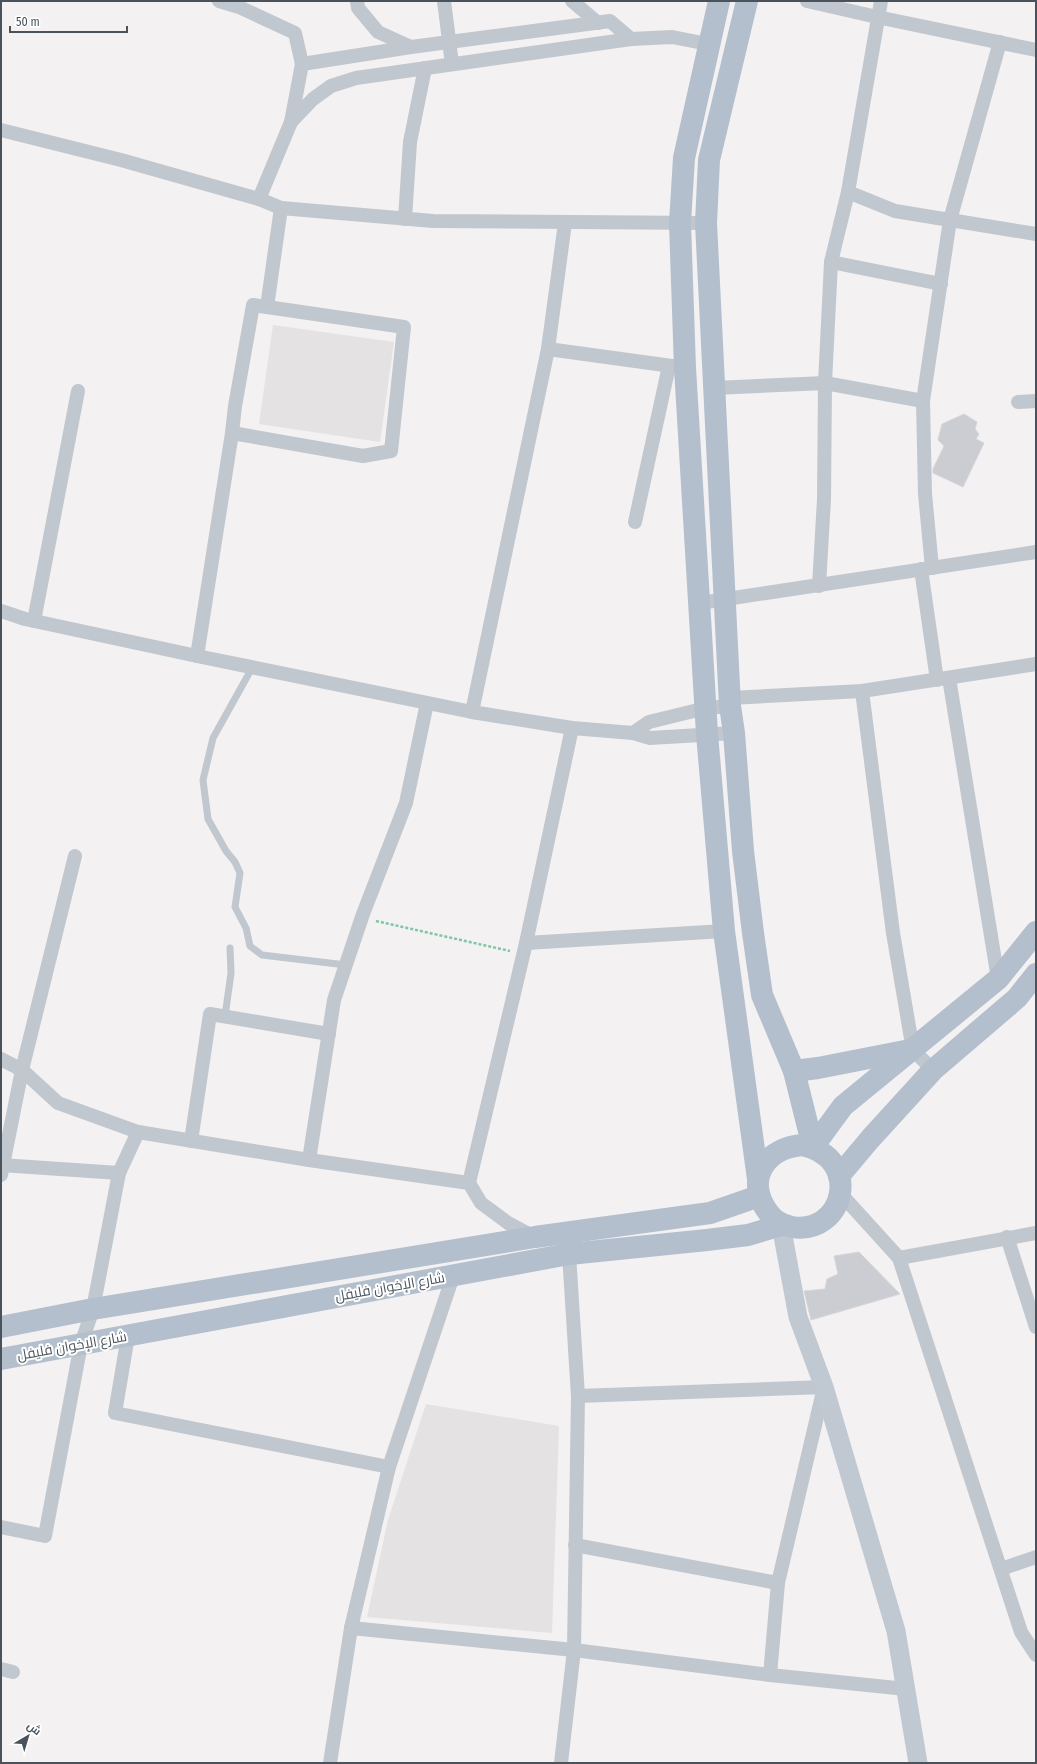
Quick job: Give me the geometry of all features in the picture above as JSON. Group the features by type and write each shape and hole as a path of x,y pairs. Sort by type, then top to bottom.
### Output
{"main road":[{"path":"718,1 684,158 680,223 677,367 700,603 707,734 724,931 759,1188 768,1214 781,1225 795,1228 810,1226 824,1220 834,1209 840,1185 871,1138 933,1070 1027,997 1036,974"},
{"path":"747,1 709,160 706,223 730,702 734,733 743,851 752,933 762,995 794,1071 813,1147"},
{"path":"813,1147 844,1106 998,979 1036,932"},
{"path":"794,1071 818,1068 913,1050"},
{"path":"759,1188 764,1164 775,1152 790,1146 802,1145 813,1147 825,1154 834,1164 840,1185"},
{"name":"شارع الإخوان فليفل","path":"1,1327 93,1309 535,1237 710,1213 759,1188"},
{"path":"781,1225 798,1317 824,1388 896,1631 918,1763"},
{"name":"شارع الإخوان فليفل","path":"1,1359 569,1254 748,1235 781,1225"}],"street":[{"path":"219,1 239,7 295,33 302,64 291,122 259,199"},
{"path":"357,1 358,8 378,32 411,47"},
{"path":"444,1 452,64"},
{"path":"572,1 598,23"},
{"path":"807,1 1036,50"},
{"path":"819,586 824,498 825,383 831,262 848,192 877,17 881,1"},
{"path":"302,64 411,47 610,21 631,39"},
{"path":"291,122 313,99 331,86 356,78 631,39 672,37 708,44"},
{"path":"998,979 943,679 927,568 923,401 950,220 1000,42"},
{"path":"405,219 410,142 425,68"},
{"path":"1,130 121,160 259,199 281,208 433,221 706,223"},
{"path":"848,192 895,211 1036,234"},
{"path":"267,307 281,208"},
{"path":"472,712 548,349 565,223"},
{"path":"831,262 941,284"},
{"path":"197,656 235,406 254,305 404,327 391,451 364,456 232,432"},
{"path":"548,349 677,367 635,522"},
{"path":"714,388 825,383 923,401"},
{"path":"34,621 78,391"},
{"path":"1018,402 1036,401"},
{"path":"700,603 1036,552"},
{"path":"1,611 34,621 252,668 472,712 572,728 633,732 650,738 734,733"},
{"path":"633,732 649,722 730,702 862,691 1036,664"},
{"path":"862,691 893,933 913,1050 933,1070"},
{"path":"309,1160 334,1000 362,918 406,803 427,703"},
{"path":"535,1237 508,1223 481,1203 469,1183 525,948 572,728"},
{"path":"75,856 22,1070 2,1168 119,1174"},
{"path":"525,948 724,931"},
{"path":"191,1141 210,1014 329,1034"},
{"path":"1,1059 22,1070 58,1103 138,1132 309,1160 469,1183"},
{"path":"1,1527 46,1536 82,1344 93,1309 119,1174 138,1132"},
{"path":"840,1185 899,1258 1021,1632 1036,1655"},
{"path":"899,1258 1036,1233"},
{"path":"1008,1237 1036,1326"},
{"path":"561,1763 574,1650 576,1545 578,1396 569,1254"},
{"path":"330,1763 351,1628 389,1467 453,1276"},
{"path":"128,1336 115,1413 389,1467"},
{"path":"578,1396 824,1388 778,1583 770,1675"},
{"path":"576,1545 778,1583"},
{"path":"1001,1569 1036,1557"},
{"path":"351,1628 574,1650 770,1675 906,1689"}],"lane":[{"path":"252,668 214,738 204,780 208,819 226,851 235,862 240,873 234,907 246,928 250,946 262,955 346,965"},
{"path":"225,1016 231,973 230,948"}],"path":[{"path":"362,918 525,948"}],"shaded area":[{"path":"273,325 394,342 380,442 259,424"},
{"path":"426,1404 559,1426 552,1633 367,1617 388,1520"}],"building":[{"path":"964,414 977,422 975,429 979,434 976,439 984,443 963,487 933,473 933,469 944,446 938,440 942,424"},
{"path":"859,1252 900,1294 811,1320 804,1291 825,1289 827,1279 838,1274 834,1256"}]}
